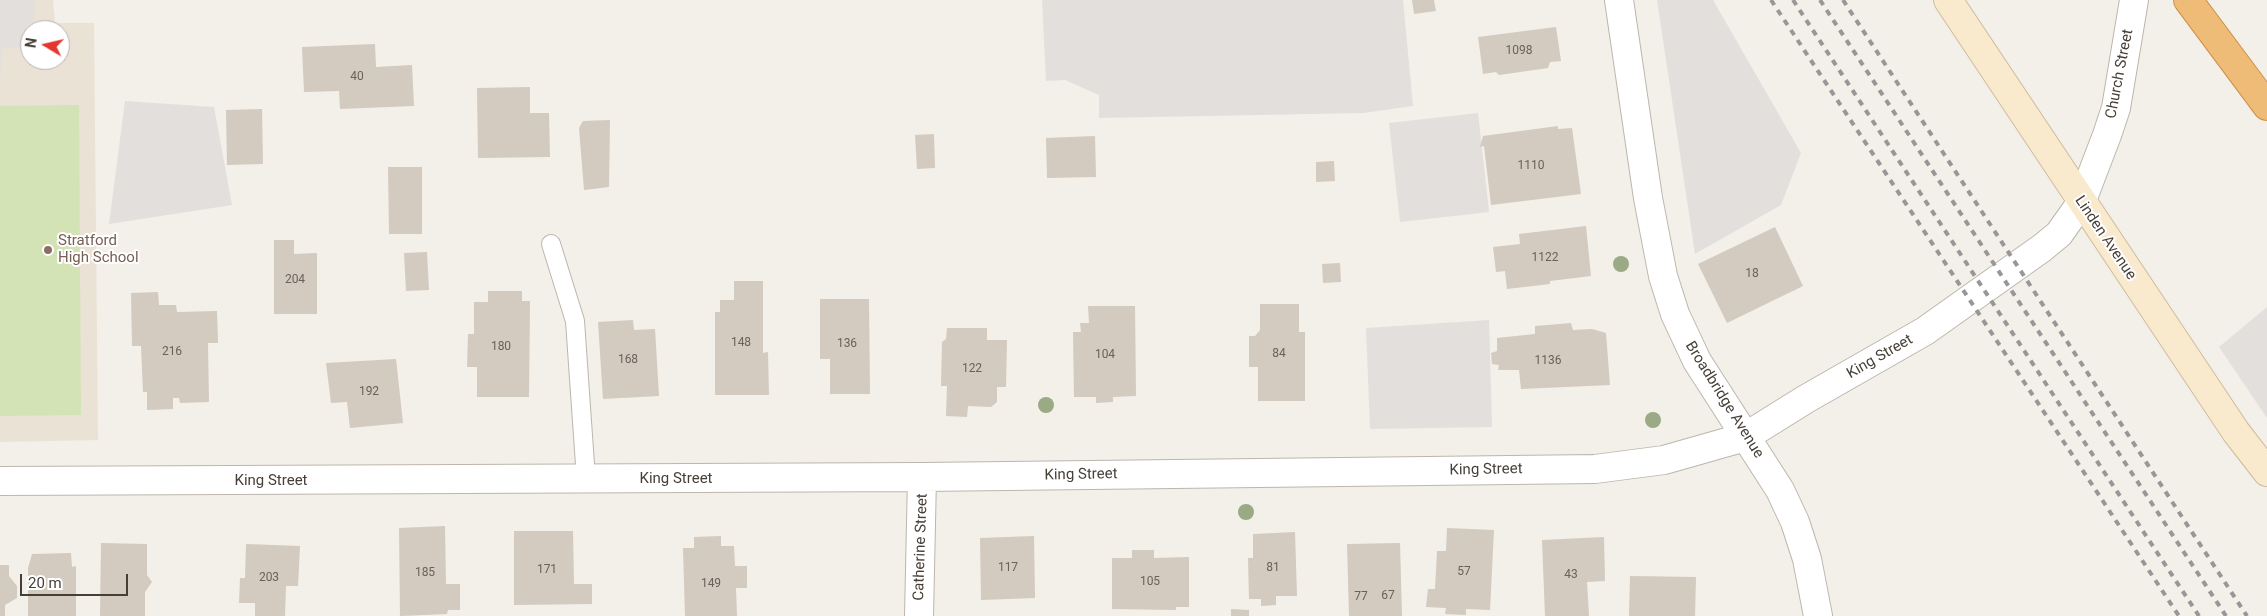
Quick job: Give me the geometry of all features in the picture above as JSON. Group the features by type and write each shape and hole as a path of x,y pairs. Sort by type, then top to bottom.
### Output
{"highway":[{"path":"2188,0 2267,106"}],"street":[{"name":"Broadbridge Avenue","path":"1619,0 1644,170 1663,276 1675,314 1697,361 1780,490 1795,522 1807,559 1818,616"},
{"name":"Linden Avenue","path":"1948,0 2081,203 2236,432 2267,472"},
{"name":"Church Street","path":"2081,203 2116,108 2134,0"},
{"name":"King Street","path":"0,481 922,477 1595,469 1664,460 1745,437 1806,399 1925,331 2042,248 2059,234 2081,203"},
{"name":"Catherine Street","path":"919,616 922,477"}],"lane":[{"path":"551,244 574,321 586,479"}],"shaded area":[{"name":"Stratford High School","path":"0,0 53,0 55,20 20,20 20,70 70,70 70,23 94,23 98,440 0,442"},
{"path":"0,0 34,0 34,20 20,20 20,47 2,48 0,79"},
{"path":"1042,0 1403,0 1413,106 1363,113 1099,118 1099,95 1065,80 1046,81"},
{"path":"1657,0 1713,0 1801,153 1781,205 1695,254"},
{"path":"125,101 214,107 232,205 109,224"},
{"path":"1478,113 1489,212 1400,222 1389,123"},
{"path":"2267,307 2267,418 2219,347"},
{"path":"1489,320 1492,427 1370,429 1366,328"}],"green space":[{"name":"Stratford High School","path":"79,105 81,415 0,416 0,106"}],"building":[{"path":"1412,0 1434,0 1436,11 1414,14"},
{"path":"1556,27 1561,61 1550,62 1548,68 1499,75 1496,72 1483,74 1478,37"},
{"path":"375,44 376,67 412,65 414,106 340,109 339,91 304,92 302,47"},
{"path":"530,87 530,113 549,113 550,157 478,158 477,88"},
{"path":"262,109 263,164 227,165 226,110"},
{"path":"610,120 609,187 584,190 579,128 583,121"},
{"path":"1558,126 1558,129 1572,128 1581,194 1491,205 1484,146 1480,147 1483,136"},
{"path":"934,134 935,168 917,169 915,135"},
{"path":"1095,136 1096,177 1047,178 1046,138"},
{"path":"1334,161 1335,181 1316,182 1316,162"},
{"path":"388,167 422,167 422,234 389,234"},
{"path":"1586,226 1591,276 1550,281 1550,284 1507,289 1505,271 1496,272 1493,247 1520,244 1519,234"},
{"path":"1775,227 1803,286 1727,323 1698,264"},
{"path":"274,240 294,240 294,254 317,253 317,314 274,314"},
{"path":"427,252 429,290 406,291 404,253"},
{"path":"1340,263 1341,282 1323,283 1322,264"},
{"path":"734,281 763,281 763,353 768,352 769,395 715,395 715,312 720,312 720,300 734,300"},
{"path":"488,291 522,291 522,301 530,301 529,397 477,397 477,367 467,367 468,334 474,334 474,302 488,302"},
{"path":"158,292 159,305 176,305 177,312 217,311 218,343 208,343 209,402 180,403 179,398 173,398 173,409 147,410 147,392 143,392 141,346 132,346 131,293"},
{"path":"820,299 869,299 870,394 830,394 830,359 820,359"},
{"path":"1260,304 1299,304 1299,332 1305,332 1305,401 1258,401 1258,367 1249,367 1249,336 1255,336 1260,330"},
{"path":"1088,306 1135,306 1136,396 1113,397 1113,402 1096,403 1096,397 1074,397 1073,332 1081,332 1080,323 1089,323"},
{"path":"633,320 634,330 655,329 659,396 603,399 598,322"},
{"path":"1571,323 1573,330 1592,329 1606,333 1610,385 1521,389 1519,370 1498,370 1499,365 1492,364 1491,353 1497,351 1497,338 1535,334 1535,326"},
{"path":"947,328 987,328 987,340 1007,340 1006,387 997,387 997,402 991,407 968,406 967,417 946,416 947,386 941,386 942,342 946,339"},
{"path":"396,359 403,423 350,428 347,402 331,403 326,363"},
{"path":"445,526 446,584 460,584 460,610 448,610 447,614 400,616 399,528"},
{"path":"1447,528 1494,530 1490,610 1466,609 1466,615 1445,614 1446,608 1426,607 1428,589 1435,589 1437,551 1446,551"},
{"path":"514,531 573,531 574,584 592,584 592,604 514,605"},
{"path":"1295,532 1297,596 1276,596 1276,605 1261,606 1261,599 1249,599 1248,558 1253,558 1253,534"},
{"path":"721,536 721,546 734,546 735,566 747,566 747,588 736,588 737,616 685,616 683,548 694,548 694,537"},
{"path":"1034,536 1035,598 981,600 980,538"},
{"path":"1604,537 1605,581 1587,582 1589,616 1545,616 1542,540"},
{"path":"101,543 147,544 147,575 152,582 145,592 145,616 100,616"},
{"path":"1400,543 1402,616 1349,616 1347,544"},
{"path":"246,544 300,546 298,586 286,586 285,616 255,616 255,603 239,603 240,578 245,578"},
{"path":"1132,550 1154,550 1154,558 1189,557 1189,607 1176,607 1176,610 1112,609 1112,558 1132,558"},
{"path":"71,553 72,567 76,566 76,616 28,616 28,568 32,554"},
{"path":"0,565 9,565 9,576 17,586 17,598 5,605 5,616 0,616"},
{"path":"1630,576 1696,577 1695,616 1629,616"},
{"path":"1231,609 1249,610 1249,616 1231,616"}],"railway":[{"path":"1771,0 2179,616"},
{"path":"1793,0 2199,616"},
{"path":"1820,0 2226,616"},
{"path":"1843,0 2247,616"}],"place":[{"name":"Stratford High School","path":"48,250"}]}
